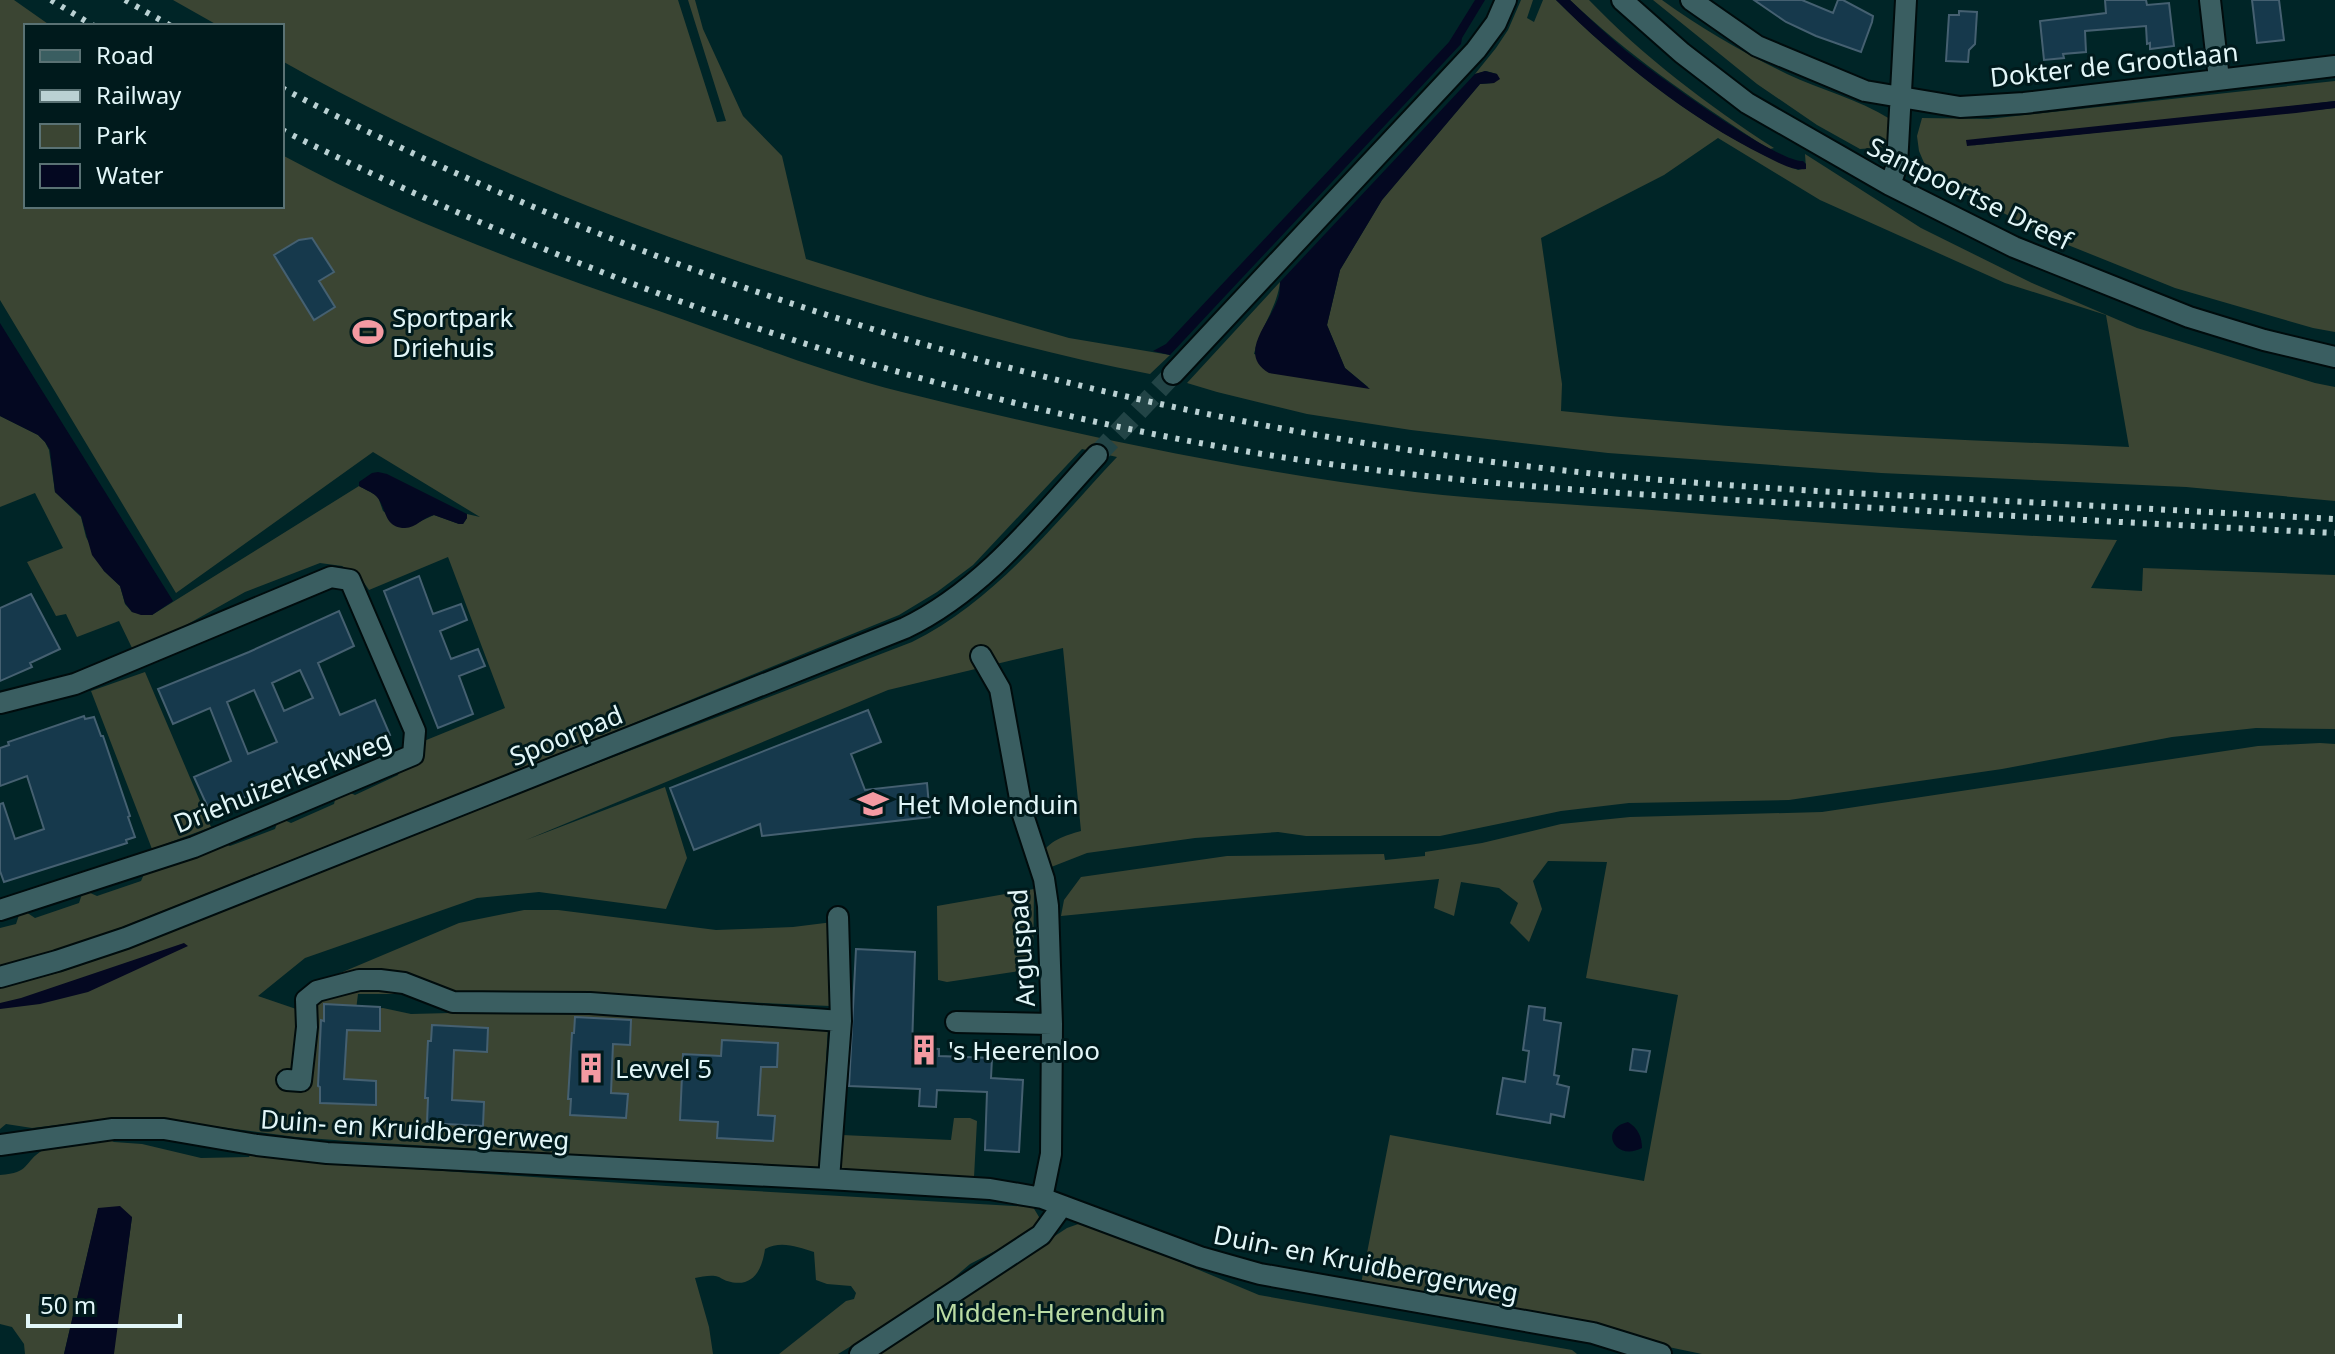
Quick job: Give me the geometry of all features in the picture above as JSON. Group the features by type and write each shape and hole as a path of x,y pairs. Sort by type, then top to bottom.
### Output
{"street":[{"path":"1173,374 1484,41 1506,0"},
{"name":"Santpoortse Dreef","path":"1622,0 1682,53 1747,103 1890,185 2014,247 2189,317 2335,357"},
{"name":"Dokter de Grootlaan","path":"1691,0 1757,46 1865,91 1960,107 2024,103 2335,66"},
{"path":"1890,185 1897,165 1906,0"},
{"path":"2210,0 2219,79"},
{"name":"Spoorpad","path":"0,977 126,938 914,624 954,600 989,571 1097,455"},
{"name":"Driehuizerkerkweg","path":"0,703 75,684 331,577 350,580 415,731 413,755 194,847 0,910"},
{"name":"Arguspad","path":"981,656 1000,689 1023,815 1044,879 1048,906 1052,1024 1052,1202"},
{"path":"829,1179 841,1021 838,917"},
{"name":"Duin- en Kruidbergerweg","path":"287,1080 301,1081 307,1027 306,1000 325,988 359,980 404,983 453,1002 590,1003 841,1021"},
{"path":"956,1022 1052,1024"},
{"name":"Duin- en Kruidbergerweg","path":"0,1145 113,1129 164,1129 327,1153 990,1189 1052,1202 1200,1257 1260,1274 1593,1333 1661,1354"},
{"path":"860,1354 1041,1235 1052,1202"}],"green space":[{"path":"0,0 14,0 48,24 24,24 24,208 284,208 284,156 373,201 467,241 810,365 902,392 1157,450 1286,473 1445,495 1884,527 2117,540 2091,588 2142,591 2143,568 2335,575 2335,729 2256,728 2172,737 2002,769 1789,800 1629,803 1561,811 1440,836 1306,836 1278,832 1195,838 1087,853 1041,871 1040,859 1047,847 1081,831 1063,648 888,690 526,840 665,787 687,858 666,909 539,892 477,898 305,958 258,996 302,1011 326,979 459,923 524,910 558,910 716,930 833,922 830,1006 558,994 358,994 356,1010 383,1008 411,1014 569,1010 828,1025 820,1169 347,1141 160,1119 91,1121 32,1128 6,1124 0,1129 0,988 61,972 131,948 912,642 971,605 997,583 1047,534 1117,457 1082,449 973,565 899,615 122,927 0,966 0,928 16,924 19,915 26,912 35,918 79,903 82,894 88,892 97,896 141,881 145,872 223,843 230,846 275,829 282,819 291,823 334,804 336,796 346,791 355,795 398,775 400,767 419,743 505,708 448,557 369,590 360,577 342,566 320,563 245,592 163,638 133,650 119,621 77,637 66,614 56,616 27,562 63,548 35,493 0,507 0,416 38,435 45,442 55,492 81,517 86,537 104,571 120,586 125,604 132,612 152,615 359,486 378,497 383,511 408,527 434,515 459,524 463,524 467,514 480,517 373,452 176,593 0,300"},
{"path":"173,0 678,0 717,122 726,121 688,0 695,0 703,29 743,116 782,156 806,259 1069,338 1170,355 1150,374 1082,360 913,316 726,257 650,230 500,169 353,99 284,62 284,24 215,24"},
{"path":"1521,0 1533,0 1527,18 1534,22 1543,0 1556,0 1638,74 1669,97 1732,138 1765,155 1798,170 1806,168 1805,154 1921,228 2032,283 2137,328 2335,387 2335,501 2186,487 1881,473 1608,453 1411,430 1307,414 1187,383 1280,282 1276,301 1254,354 1368,387 1345,368 1327,325 1340,270 1382,200 1480,84 1494,83 1497,74 1486,71 1475,74 1508,30","holes":["1718,138 1820,200 2005,283 2106,315 2129,447 1773,429 1561,411 1562,384 1541,238 1664,175"]},
{"path":"1570,0 1589,0 1677,79 1774,148 1758,142 1661,75"},
{"path":"1653,0 1662,0 1771,66 1890,119 1889,144 1887,147 1860,149 1817,125 1757,84"},
{"path":"2335,81 2335,101 1967,146 2335,108 2335,332 2175,288 2063,243 1942,182 1925,165 1919,151 1917,136 1922,118 1988,119"},
{"path":"145,672 211,827 152,849 91,691"},
{"path":"2335,744 2335,1354 1702,1354 1573,1327 1360,1289 1390,1135 1644,1181 1678,995 1586,978 1607,862 1548,861 1533,881 1542,909 1529,942 1510,923 1518,903 1499,888 1461,882 1454,916 1434,908 1439,879 1061,916 1064,900 1081,877 1227,856 1384,854 1385,860 1425,856 1425,852 1482,843 1561,824 1630,817 1822,812 2258,746"},
{"path":"1034,889 1033,969 947,982 938,980 937,906"},
{"path":"954,1118 977,1121 974,1177 840,1170 842,1135 951,1140"},
{"path":"106,1138 201,1158 250,1155 310,1162 666,1186 1033,1207 1039,1217 1036,1230 970,1264 929,1299 838,1354 779,1354 846,1301 854,1299 856,1293 851,1286 816,1280 814,1252 783,1245 765,1249 759,1270 750,1280 736,1283 713,1276 695,1278 713,1354 113,1354 132,1217 98,1209 64,1354 25,1354 24,1344 12,1327 0,1324 0,1175 17,1172 48,1148"},
{"name":"Midden-Herenduin","path":"1084,1222 1259,1295 1572,1350 1577,1354 875,1354 1067,1228"}],"water":[{"path":"1475,0 1485,0 1461,44 1170,355 1153,351 1166,344 1449,42"},
{"path":"1556,0 1570,0 1625,50 1660,76 1742,132 1789,158 1803,161 1806,169 1790,167 1765,156 1681,106 1628,66"},
{"path":"1485,71 1497,74 1500,79 1494,83 1480,84 1382,200 1340,270 1327,325 1345,368 1370,389 1269,373 1260,365 1255,348 1278,299 1280,282 1475,74"},
{"path":"2335,101 2335,108 2296,113 1967,146 1966,140"},
{"path":"0,323 173,601 152,615 132,612 125,603 120,586 92,555 81,516 55,492 50,450 45,442 38,435 0,416"},
{"path":"378,472 467,514 467,518 459,524 434,515 409,528 393,525 376,496 359,486 359,482"},
{"path":"184,943 188,946 88,992 40,1004 0,1009 0,1003"},
{"path":"1628,1122 1639,1133 1642,1148 1624,1151 1614,1143 1614,1131"},
{"path":"120,1206 132,1217 114,1354 64,1354 98,1208"}],"building":[{"path":"1754,0 1802,0 1833,13 1838,0 1843,0 1873,16 1861,52 1786,22"},
{"path":"2105,0 2146,0 2147,5 2169,3 2174,46 2150,49 2146,26 2085,31 2086,52 2044,60 2040,21 2106,13"},
{"path":"2252,0 2279,0 2284,40 2257,43"},
{"path":"1959,11 1977,12 1975,44 1969,50 1968,62 1946,61 1949,15 1959,15"},
{"path":"312,238 334,272 319,281 335,307 314,320 274,255 299,240"},
{"path":"419,576 433,614 461,604 467,620 440,631 451,659 478,649 485,666 459,676 473,714 438,728 384,591"},
{"path":"31,594 60,649 30,663 32,667 0,681 0,608"},
{"path":"339,611 354,646 318,663 340,715 375,700 390,735 210,812 194,777 231,761 210,708 173,724 158,689","holes":["300,670 313,698 284,711 272,683","254,690 277,742 248,754 227,702"]},
{"path":"868,710 881,742 851,754 865,790 927,783 930,817 762,836 760,824 694,850 670,788"},
{"path":"84,716 85,719 94,717 103,736 135,837 126,840 127,843 4,882 0,871 0,804 3,803 15,839 44,829 27,776 0,786 0,748 9,745 8,742"},
{"name":"'s Heerenloo","path":"856,949 915,952 912,1048 939,1049 939,1056 992,1058 991,1078 1023,1080 1019,1152 985,1150 987,1092 937,1090 936,1107 919,1106 920,1089 849,1086"},
{"path":"324,1004 380,1007 380,1031 347,1030 344,1079 376,1081 376,1105 320,1103 318,1086"},
{"path":"1529,1006 1545,1008 1544,1020 1561,1023 1554,1075 1559,1076 1557,1084 1569,1087 1564,1117 1551,1114 1550,1123 1497,1114 1503,1078 1525,1082 1529,1051 1523,1050"},
{"name":"Levvel 5","path":"575,1017 631,1020 630,1045 613,1044 611,1093 628,1094 626,1118 570,1115 571,1099 568,1099"},
{"path":"432,1025 488,1028 487,1052 454,1050 452,1100 484,1102 483,1126 427,1123 428,1098 425,1098 428,1041 431,1041"},
{"path":"722,1040 778,1043 777,1067 761,1067 758,1115 775,1116 773,1141 717,1138 718,1122 680,1120 683,1054 721,1056"},
{"path":"1633,1049 1650,1051 1646,1072 1630,1070"}],"tunnel":[{"path":"1097,455 1173,374"}],"railway":[{"path":"51,0 91,24"},
{"path":"125,0 167,24"},
{"path":"284,89 427,160 575,224 727,282 882,332 1039,375 1198,412 1357,442 1626,477 2335,519"},
{"path":"284,131 517,238 757,328 1003,400 1128,429 1327,464 1540,487 2335,533"}],"place":[{"name":"Sportpark Driehuis","path":"368,332"},
{"name":"Het Molenduin","path":"873,804"},
{"name":"'s Heerenloo","path":"924,1050"},
{"name":"Levvel 5","path":"591,1068"}]}
